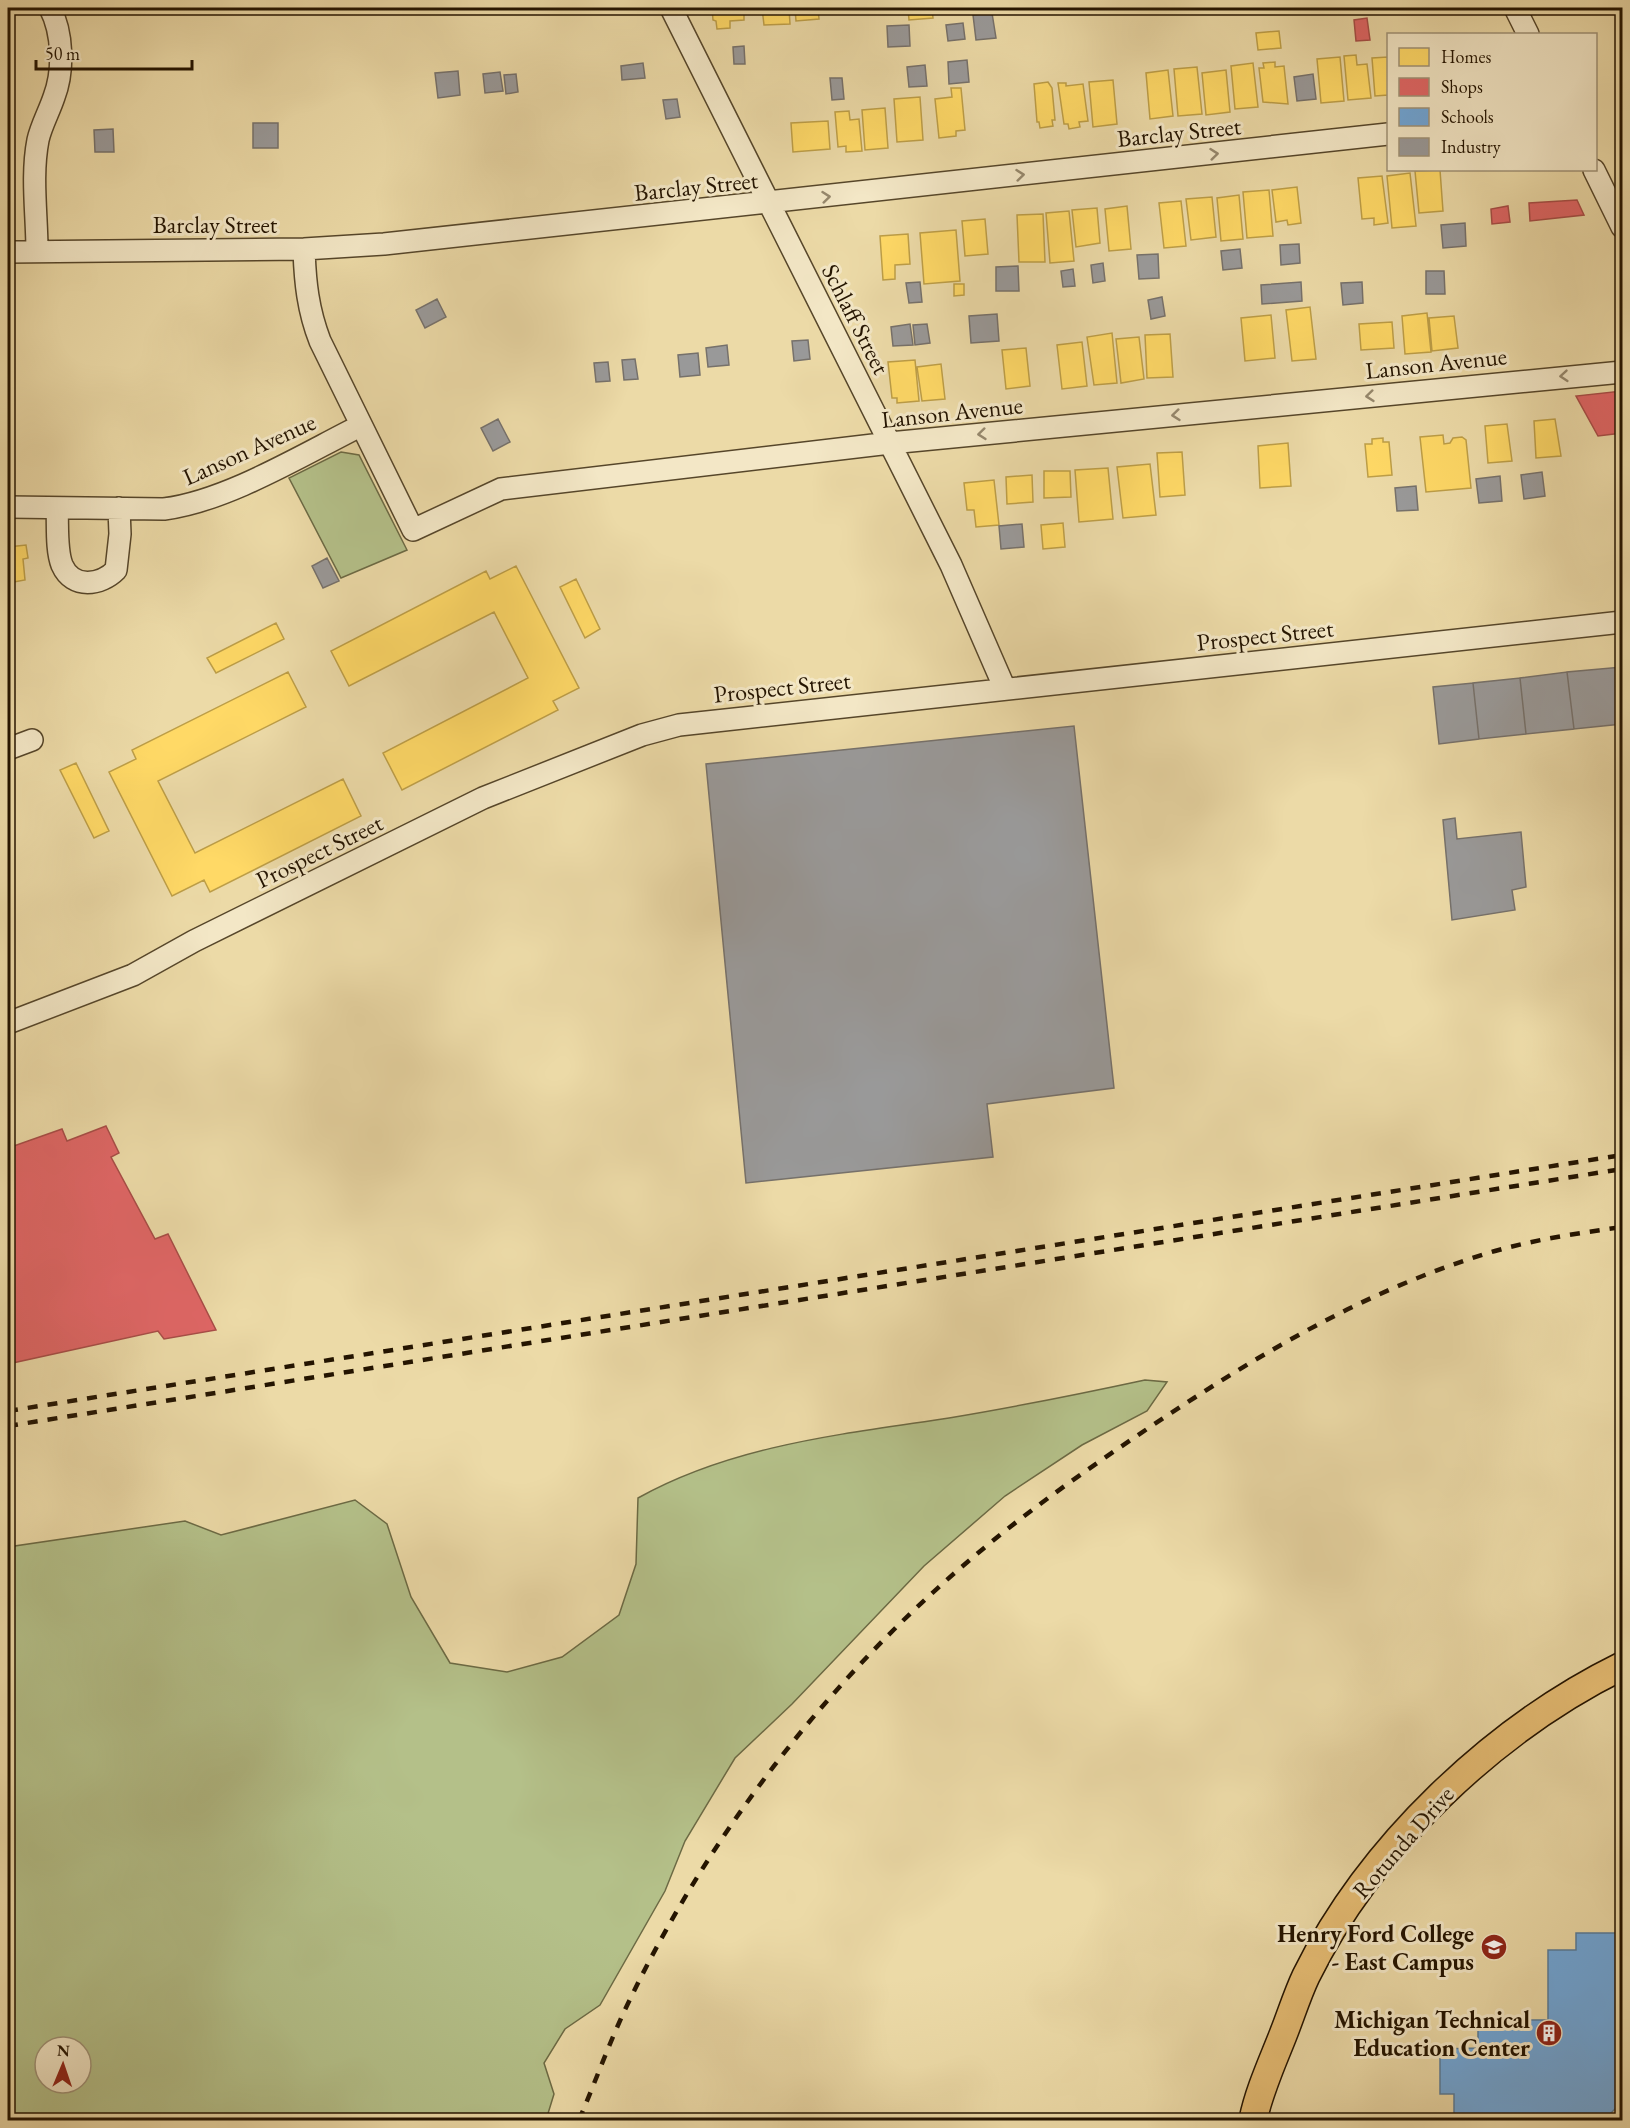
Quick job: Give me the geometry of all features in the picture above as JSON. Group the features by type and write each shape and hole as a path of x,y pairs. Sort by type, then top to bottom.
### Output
{"main road":[{"name":"Rotunda Drive","path":"1253,2121 1258,2097 1306,1976 1346,1909 1398,1840 1461,1775 1521,1726 1587,1683 1623,1666"}],"street":[{"path":"37,251 38,140 55,94 60,59 57,26 50,8"},
{"name":"Schlaff Street","path":"671,8 951,565 1005,689"},
{"path":"1515,8 1528,33"},
{"name":"Barclay Street","path":"8,252 304,249 384,244 768,204 1387,134"},
{"path":"1595,171 1623,227"},
{"name":"Lanson Avenue","path":"304,249 310,313 360,426 413,530 501,489 890,443 1623,372"},
{"name":"Lanson Avenue","path":"8,507 164,509 203,502 360,426"},
{"path":"57,509 62,564 70,574 87,584 106,580 117,570 119,508"},
{"name":"Prospect Street","path":"8,1023 132,975 194,941 483,798 642,735 680,725 1623,622"},
{"path":"8,749 32,740"}],"green space":[{"path":"341,452 359,455 407,550 341,578 289,478"},
{"path":"1145,1380 1167,1382 1147,1411 1082,1445 1005,1496 924,1566 792,1704 735,1758 685,1841 665,1891 600,2005 565,2029 544,2063 554,2094 546,2120 8,2120 8,1547 185,1521 221,1535 355,1500 387,1524 411,1597 450,1663 507,1672 562,1657 619,1615 636,1564 638,1498 712,1465 789,1444 1047,1400"}],"building: Homes":[{"path":"712,8 755,8 744,9 744,20 730,21 730,28 717,29 716,21 713,20"},
{"path":"762,8 789,8 790,24 764,25"},
{"path":"795,8 818,8 819,19 796,21"},
{"path":"908,8 932,8 933,18 909,20"},
{"path":"1279,31 1281,48 1258,50 1256,33"},
{"path":"1356,55 1357,65 1367,64 1371,98 1348,100 1344,56"},
{"path":"1340,57 1344,101 1321,103 1317,59"},
{"path":"1387,57 1387,95 1375,96 1372,58"},
{"path":"1275,62 1275,67 1284,66 1288,104 1263,102 1259,68 1264,68 1263,63"},
{"path":"1253,63 1258,107 1235,109 1231,66"},
{"path":"1197,67 1202,114 1178,116 1174,69"},
{"path":"1168,70 1173,116 1150,119 1146,73"},
{"path":"1226,70 1230,112 1206,115 1202,73"},
{"path":"1113,80 1117,124 1093,127 1089,82"},
{"path":"1048,82 1052,88 1055,120 1052,120 1053,126 1040,128 1037,122 1034,84"},
{"path":"1058,83 1066,83 1066,86 1083,84 1088,121 1079,122 1080,127 1069,129 1068,124 1064,124"},
{"path":"951,88 961,88 965,130 956,131 956,136 939,138 935,99 952,97"},
{"path":"920,97 923,140 897,142 894,99"},
{"path":"885,108 888,148 865,150 862,110"},
{"path":"849,111 850,120 859,119 862,151 846,152 846,146 838,147 835,112"},
{"path":"828,121 830,149 793,152 791,123"},
{"path":"1415,171 1440,171 1443,211 1419,213"},
{"path":"1410,173 1416,226 1392,228 1387,176"},
{"path":"1382,176 1388,223 1374,225 1374,218 1362,219 1358,178"},
{"path":"1297,187 1301,223 1288,225 1287,220 1276,222 1272,190"},
{"path":"1269,190 1273,236 1247,238 1243,192"},
{"path":"1239,195 1243,239 1221,241 1217,198"},
{"path":"1212,197 1216,237 1191,240 1186,199"},
{"path":"1181,201 1186,246 1164,248 1159,203"},
{"path":"1127,206 1131,249 1109,251 1105,209"},
{"path":"1097,208 1100,243 1076,247 1072,210"},
{"path":"1069,211 1074,261 1050,263 1046,213"},
{"path":"1043,214 1045,262 1019,262 1017,215"},
{"path":"985,219 988,254 965,256 962,221"},
{"path":"956,230 960,281 924,284 920,233"},
{"path":"908,234 910,264 895,265 895,279 883,280 880,236"},
{"path":"954,284 964,284 964,295 954,296"},
{"path":"1310,307 1316,359 1292,361 1286,310"},
{"path":"1427,313 1431,352 1405,354 1402,316"},
{"path":"1271,315 1275,358 1245,361 1241,318"},
{"path":"1454,316 1458,348 1432,351 1429,318"},
{"path":"1392,322 1394,348 1361,350 1359,324"},
{"path":"1112,333 1117,383 1094,385 1087,337"},
{"path":"1170,334 1173,377 1147,378 1145,335"},
{"path":"1139,337 1144,379 1121,383 1116,339"},
{"path":"1082,342 1087,386 1062,389 1057,345"},
{"path":"1026,348 1030,386 1006,389 1002,350"},
{"path":"915,360 919,401 897,403 897,398 892,398 888,362"},
{"path":"941,364 945,399 922,401 917,367"},
{"path":"1555,419 1561,456 1536,458 1534,421"},
{"path":"1507,424 1512,461 1488,463 1485,426"},
{"path":"1443,435 1444,444 1450,443 1453,438 1462,437 1466,440 1471,488 1426,492 1420,437"},
{"path":"1383,438 1383,442 1389,442 1392,475 1368,477 1365,444 1372,444 1372,439"},
{"path":"1288,443 1291,486 1260,488 1258,446"},
{"path":"1182,452 1185,495 1160,497 1157,453"},
{"path":"1150,464 1156,515 1123,518 1117,467"},
{"path":"1108,468 1113,519 1079,522 1075,470"},
{"path":"1044,471 1070,471 1071,497 1044,498"},
{"path":"1032,475 1033,502 1007,504 1006,477"},
{"path":"994,480 999,525 976,527 974,510 967,510 964,483"},
{"path":"1063,523 1065,547 1043,549 1041,525"},
{"path":"26,545 28,558 23,559 25,580 8,583 8,547"},
{"path":"516,566 579,688 553,701 558,710 402,790 383,753 528,678 494,612 349,686 331,651 486,571 490,579"},
{"path":"576,579 600,629 585,638 560,587"},
{"path":"276,623 284,639 216,673 207,658"},
{"path":"288,672 306,707 158,781 195,853 343,779 361,816 210,892 204,880 172,896 109,772 136,759 132,750"},
{"path":"76,763 109,831 94,838 60,770"}],"building: Shops":[{"path":"1367,18 1370,40 1356,41 1354,20"},
{"path":"1577,200 1584,215 1530,221 1529,203"},
{"path":"1508,206 1510,222 1492,224 1491,209"},
{"path":"1622,391 1622,433 1598,436 1576,396"},
{"path":"106,1126 119,1153 111,1157 155,1239 168,1234 216,1330 164,1339 158,1331 8,1364 8,1148 62,1129 67,1141"}],"building: Schools":[{"name":"Michigan Technical Education Center","path":"1576,1933 1622,1933 1620,2046 1622,2046 1622,2102 1604,2120 1454,2120 1454,2094 1440,2094 1440,2049 1478,2048 1478,2020 1548,2020 1548,1950 1576,1950"}],"building: Industry":[{"path":"1243,8 1263,8 1263,12 1243,14"},
{"path":"992,13 996,38 976,40 973,15"},
{"path":"963,23 965,39 948,41 946,25"},
{"path":"909,25 910,46 888,47 887,26"},
{"path":"744,46 745,64 734,64 733,47"},
{"path":"967,60 969,82 949,84 948,62"},
{"path":"643,63 645,78 622,80 621,66"},
{"path":"925,65 927,86 909,87 907,67"},
{"path":"458,71 460,95 438,98 435,73"},
{"path":"500,72 503,91 485,93 483,74"},
{"path":"516,74 518,92 506,94 504,75"},
{"path":"1313,74 1316,99 1297,101 1294,77"},
{"path":"830,78 842,78 844,99 832,100"},
{"path":"677,99 680,117 666,119 663,100"},
{"path":"253,123 278,123 278,148 253,148"},
{"path":"113,129 114,152 95,152 94,130"},
{"path":"1465,223 1466,246 1443,248 1441,225"},
{"path":"1299,244 1300,263 1281,265 1280,245"},
{"path":"1240,249 1242,268 1223,270 1221,251"},
{"path":"1158,254 1159,278 1139,279 1137,255"},
{"path":"1103,263 1105,281 1093,283 1091,265"},
{"path":"1018,266 1019,291 996,291 996,267"},
{"path":"1073,269 1075,286 1063,287 1061,271"},
{"path":"1426,271 1444,271 1445,294 1426,294"},
{"path":"920,282 922,302 909,303 906,283"},
{"path":"1301,282 1302,301 1262,304 1261,285"},
{"path":"1362,282 1363,303 1343,305 1341,283"},
{"path":"1162,297 1165,316 1151,319 1148,300"},
{"path":"437,299 446,317 425,328 416,310"},
{"path":"997,314 999,341 971,343 969,316"},
{"path":"910,324 913,345 893,346 891,327"},
{"path":"927,324 930,343 915,345 913,325"},
{"path":"808,340 810,359 794,361 792,341"},
{"path":"727,345 729,365 708,367 706,348"},
{"path":"698,353 700,375 680,377 678,355"},
{"path":"635,359 638,379 624,380 622,360"},
{"path":"608,362 610,381 596,382 594,363"},
{"path":"498,419 510,442 493,451 481,428"},
{"path":"1542,472 1545,496 1524,499 1521,475"},
{"path":"1500,476 1502,501 1479,503 1476,479"},
{"path":"1416,486 1418,510 1397,511 1395,488"},
{"path":"1022,524 1024,547 1001,549 999,526"},
{"path":"327,558 339,581 323,588 312,566"},
{"path":"1622,667 1622,724 1574,729 1567,672"},
{"path":"1567,672 1574,729 1526,734 1520,678"},
{"path":"1520,678 1526,734 1479,739 1473,683"},
{"path":"1473,683 1479,739 1439,744 1433,687"},
{"path":"1074,726 1114,1088 987,1104 993,1157 746,1183 706,764"},
{"path":"1455,818 1457,839 1521,832 1526,887 1512,890 1515,910 1452,920 1443,820"}],"railway":[{"path":"8,1411 1622,1155"},
{"path":"8,1426 1622,1169"},
{"path":"579,2120 611,2040 655,1950 691,1887 730,1826 818,1711 866,1658 917,1607 992,1541 1081,1474 1191,1400 1274,1349 1359,1304 1448,1266 1495,1251 1574,1234 1622,1227"}],"place":[{"name":"Henry Ford College - East Campus","path":"1494,1947"},
{"name":"Michigan Technical Education Center","path":"1549,2033"}]}
